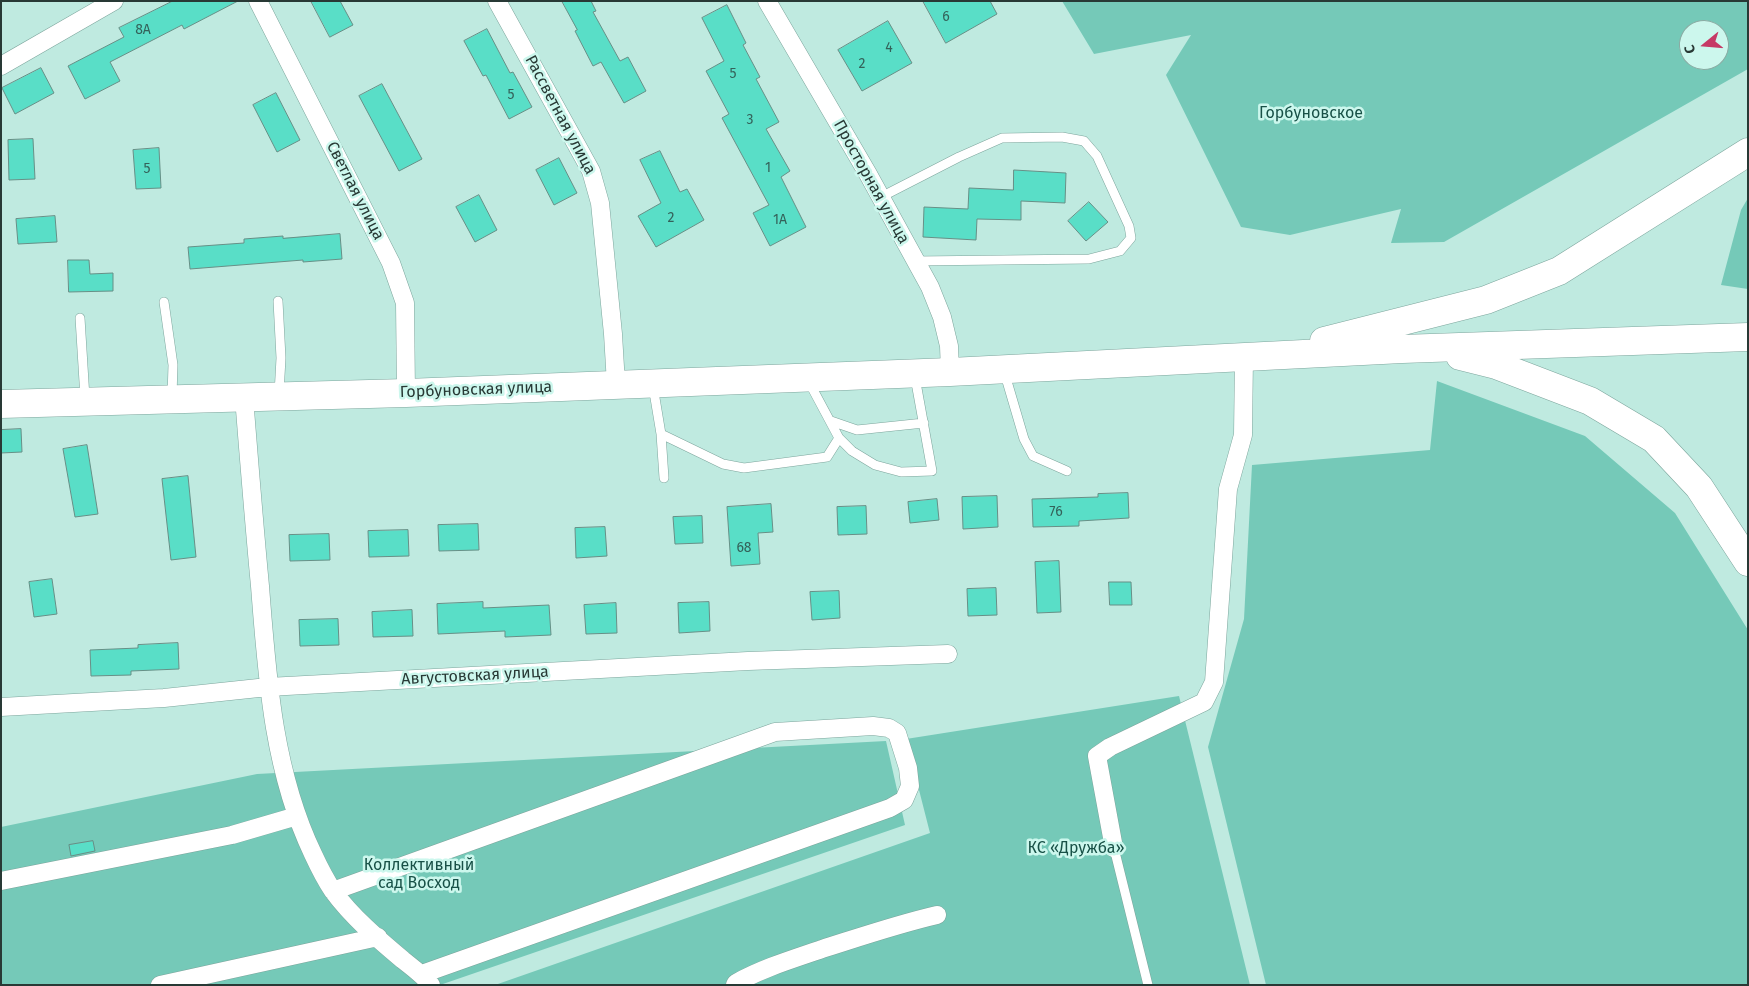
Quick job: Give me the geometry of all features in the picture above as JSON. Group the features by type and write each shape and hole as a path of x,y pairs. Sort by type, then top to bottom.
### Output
{"main road":[{"path":"1257,356 1486,300 1559,271 1748,152"},
{"path":"1257,356 1748,337"},
{"path":"1402,349 1459,356 1496,365 1590,401 1654,439 1699,487 1748,562"},
{"name":"Горбуновская улица","path":"1,404 406,393 950,372 1257,356"}],"street":[{"path":"1,66 114,1"},
{"name":"Светлая улица","path":"258,1 391,263 399,283 405,303 406,318 406,393"},
{"name":"Рассветная улица","path":"497,1 586,160 596,183 600,203 616,384"},
{"name":"Просторная улица","path":"766,1 881,198 930,287 942,317 949,346 950,372"},
{"path":"1114,848 1097,756 1110,747 1204,702 1214,682 1228,489 1243,435 1257,356"},
{"path":"244,397 268,687 285,779 297,816 318,865 333,891 355,917 427,979 890,808 904,800 910,786 908,768 897,733 889,728 873,726 774,732 333,891"},
{"name":"Августовская улица","path":"1,707 164,698 268,687 748,661 948,654"},
{"path":"1,882 232,834 297,816"},
{"path":"735,985 753,974 893,925 937,915"},
{"path":"160,985 378,937"}],"lane":[{"path":"881,198 959,157 1002,138 1062,137 1084,142 1097,156 1129,226 1130,238 1120,251 1089,259 916,261"},
{"path":"278,301 281,358 279,396"},
{"path":"164,302 173,365 172,399"},
{"path":"80,318 85,401"},
{"path":"1004,369 1024,439 1033,456 1067,471"},
{"path":"806,377 839,438 852,451 875,465 901,472 932,471 914,373"},
{"path":"652,383 661,434 664,478"},
{"path":"831,421 857,430 924,423"},
{"path":"661,434 723,464 744,468 827,457 839,438"},
{"path":"1114,848 1148,985"}],"green space":[{"name":"Горбуновское","path":"1062,1 1748,1 1748,69 1444,242 1391,243 1401,209 1290,235 1241,227 1166,75 1191,35 1094,54"},
{"path":"1748,198 1748,289 1721,285 1741,210"},
{"path":"1437,381 1585,436 1675,513 1748,630 1748,985 1266,985 1208,747 1244,619 1252,465 1430,450"},
{"name":"КС «Дружба»","path":"1179,696 1250,985 495,985 930,833 906,739"},
{"name":"Коллективный сад Восход","path":"886,741 905,825 440,985 1,985 1,827 257,774"}],"building":[{"path":"173,1 238,1 184,29 182,25 110,62 120,81 85,99 68,66 124,37 119,28"},
{"path":"311,1 340,1 353,25 330,37"},
{"path":"562,1 591,1 596,11 593,12 620,61 628,57 646,91 624,103 601,62 593,66"},
{"path":"923,1 990,1 997,14 946,43"},
{"path":"727,5 746,43 743,45 760,77 756,79 779,122 766,129 790,171 781,177 806,227 770,246 753,213 769,205 722,118 729,114 706,71 724,61 702,18"},
{"path":"888,21 912,63 862,91 838,50"},
{"path":"487,29 510,73 513,72 532,107 509,119 486,75 483,76 464,41"},
{"path":"41,68 54,93 15,114 2,88"},
{"path":"382,84 422,159 399,171 359,96"},
{"path":"276,93 300,140 277,152 253,105"},
{"path":"33,139 35,179 9,180 8,140"},
{"path":"159,148 161,188 136,189 133,150"},
{"path":"660,151 680,192 687,189 704,220 656,247 638,216 661,203 640,160"},
{"path":"559,158 577,193 554,205 536,170"},
{"path":"1014,170 1066,173 1065,203 1021,201 1021,220 977,219 976,240 923,237 924,207 968,209 969,188 1013,190"},
{"path":"479,195 497,230 475,242 456,207"},
{"path":"1089,202 1108,222 1086,241 1068,221"},
{"path":"55,216 57,242 18,244 16,219"},
{"path":"340,234 342,259 303,262 303,260 190,269 188,247 244,243 244,239"},
{"path":"68,260 89,260 90,274 113,273 113,291 69,292"},
{"path":"21,429 22,452 1,453 1,430"},
{"path":"87,445 98,514 75,517 63,449"},
{"path":"188,476 196,557 171,560 162,479"},
{"path":"1128,493 1129,518 1079,521 1079,526 1033,527 1032,499 1098,497 1098,494"},
{"path":"997,496 998,527 963,529 962,497"},
{"path":"937,499 939,520 910,523 908,502"},
{"path":"771,504 773,532 758,533 760,564 731,566 727,507"},
{"path":"866,506 867,534 838,535 837,507"},
{"path":"702,516 703,543 675,544 673,517"},
{"path":"478,524 479,550 439,551 438,525"},
{"path":"605,527 607,556 576,558 575,528"},
{"path":"408,530 409,556 369,557 368,531"},
{"path":"329,534 330,560 290,561 289,535"},
{"path":"1059,561 1061,612 1037,613 1035,562"},
{"path":"52,579 57,614 34,617 29,582"},
{"path":"1109,582 1131,582 1132,605 1110,605"},
{"path":"996,588 997,615 968,616 967,589"},
{"path":"839,591 840,618 812,620 810,592"},
{"path":"483,602 483,608 549,605 551,635 505,637 505,631 438,634 437,604"},
{"path":"709,602 710,631 679,633 678,603"},
{"path":"616,603 617,633 586,634 584,605"},
{"path":"412,610 413,636 373,637 372,612"},
{"path":"338,619 339,645 300,646 299,620"},
{"path":"178,643 179,669 131,671 131,675 91,676 90,650 138,648 138,645"},
{"path":"93,841 95,851 71,856 69,845"}]}
